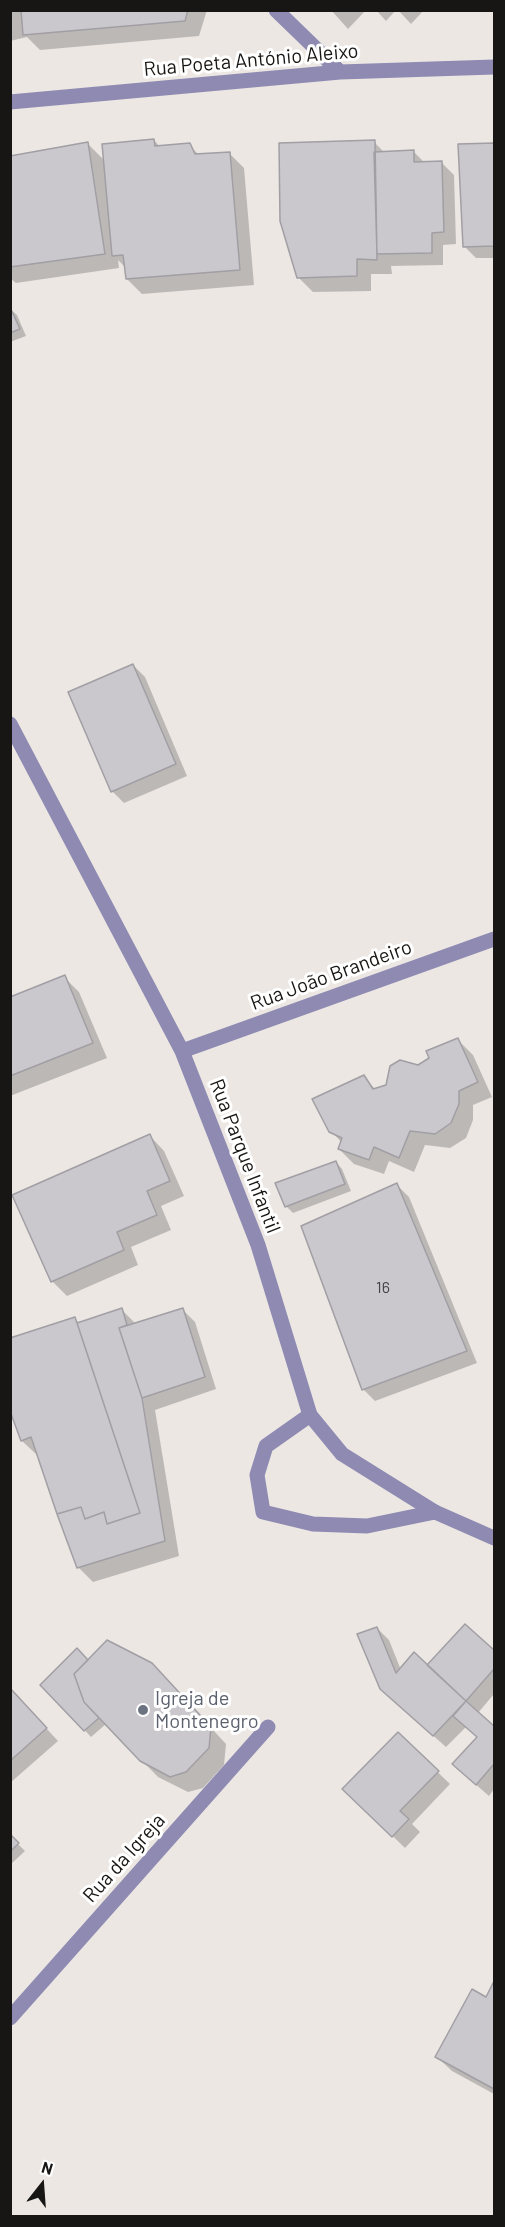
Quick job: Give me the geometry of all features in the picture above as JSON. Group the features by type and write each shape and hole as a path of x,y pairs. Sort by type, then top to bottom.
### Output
{"street":[{"path":"276,10 340,72"},
{"name":"Rua Poeta António Aleixo","path":"10,102 340,72 495,67"},
{"name":"Rua Parque Infantil","path":"10,724 182,1051 258,1245 310,1415 342,1454 435,1512 495,1538"},
{"name":"Rua João Brandeiro","path":"182,1051 495,939"},
{"path":"310,1415 266,1446 257,1475 263,1512 313,1524 367,1526 435,1512"},
{"name":"Rua da Igreja","path":"10,2018 268,1727"}],"building":[{"path":"21,10 188,10 185,21 23,35"},
{"path":"154,139 155,146 190,143 195,154 230,152 240,270 126,279 123,255 112,256 102,144"},
{"path":"375,140 377,260 357,259 357,276 297,278 280,221 279,143"},
{"path":"88,142 105,254 10,267 10,156"},
{"path":"494,143 494,246 463,247 458,144"},
{"path":"414,150 414,162 442,161 444,232 432,233 432,253 377,254 374,152"},
{"path":"10,307 20,329 10,333"},
{"path":"133,664 176,764 111,792 68,692"},
{"path":"65,975 93,1043 10,1076 10,997"},
{"path":"458,1038 478,1082 459,1091 459,1104 451,1123 435,1134 410,1131 399,1158 374,1147 369,1160 338,1149 342,1138 329,1132 312,1099 364,1075 373,1089 386,1085 390,1066 400,1060 418,1065 429,1058 426,1051"},
{"path":"150,1134 170,1181 147,1191 157,1215 117,1232 124,1250 51,1282 12,1195"},
{"path":"336,1161 345,1184 285,1207 275,1183"},
{"path":"397,1183 467,1351 362,1390 301,1226"},
{"path":"122,1308 127,1325 119,1328 142,1398 165,1541 77,1568 57,1514 81,1507 85,1519 104,1512 107,1524 140,1513 77,1323"},
{"path":"183,1308 205,1377 142,1398 119,1328"},
{"path":"75,1317 140,1513 107,1524 104,1512 85,1519 81,1507 57,1514 31,1437 21,1441 10,1411 10,1338"},
{"path":"465,1624 494,1650 494,1669 466,1701 427,1665"},
{"path":"377,1627 396,1673 414,1652 466,1701 433,1736 380,1689 357,1634"},
{"name":"Igreja de Montenegro","path":"107,1640 152,1663 211,1727 209,1748 186,1772 170,1777 140,1761 84,1702 74,1674"},
{"path":"77,1648 88,1660 74,1674 84,1702 99,1718 84,1731 40,1685"},
{"path":"10,1688 47,1728 10,1761"},
{"path":"466,1701 494,1726 494,1764 476,1785 452,1764 477,1737 453,1716"},
{"path":"398,1732 439,1771 400,1811 409,1819 392,1837 342,1789"},
{"path":"10,1834 19,1843 10,1852"},
{"path":"494,1981 494,2089 435,2057 472,1989 486,1997"}],"place":[{"name":"Igreja de Montenegro","path":"143,1710"}]}
